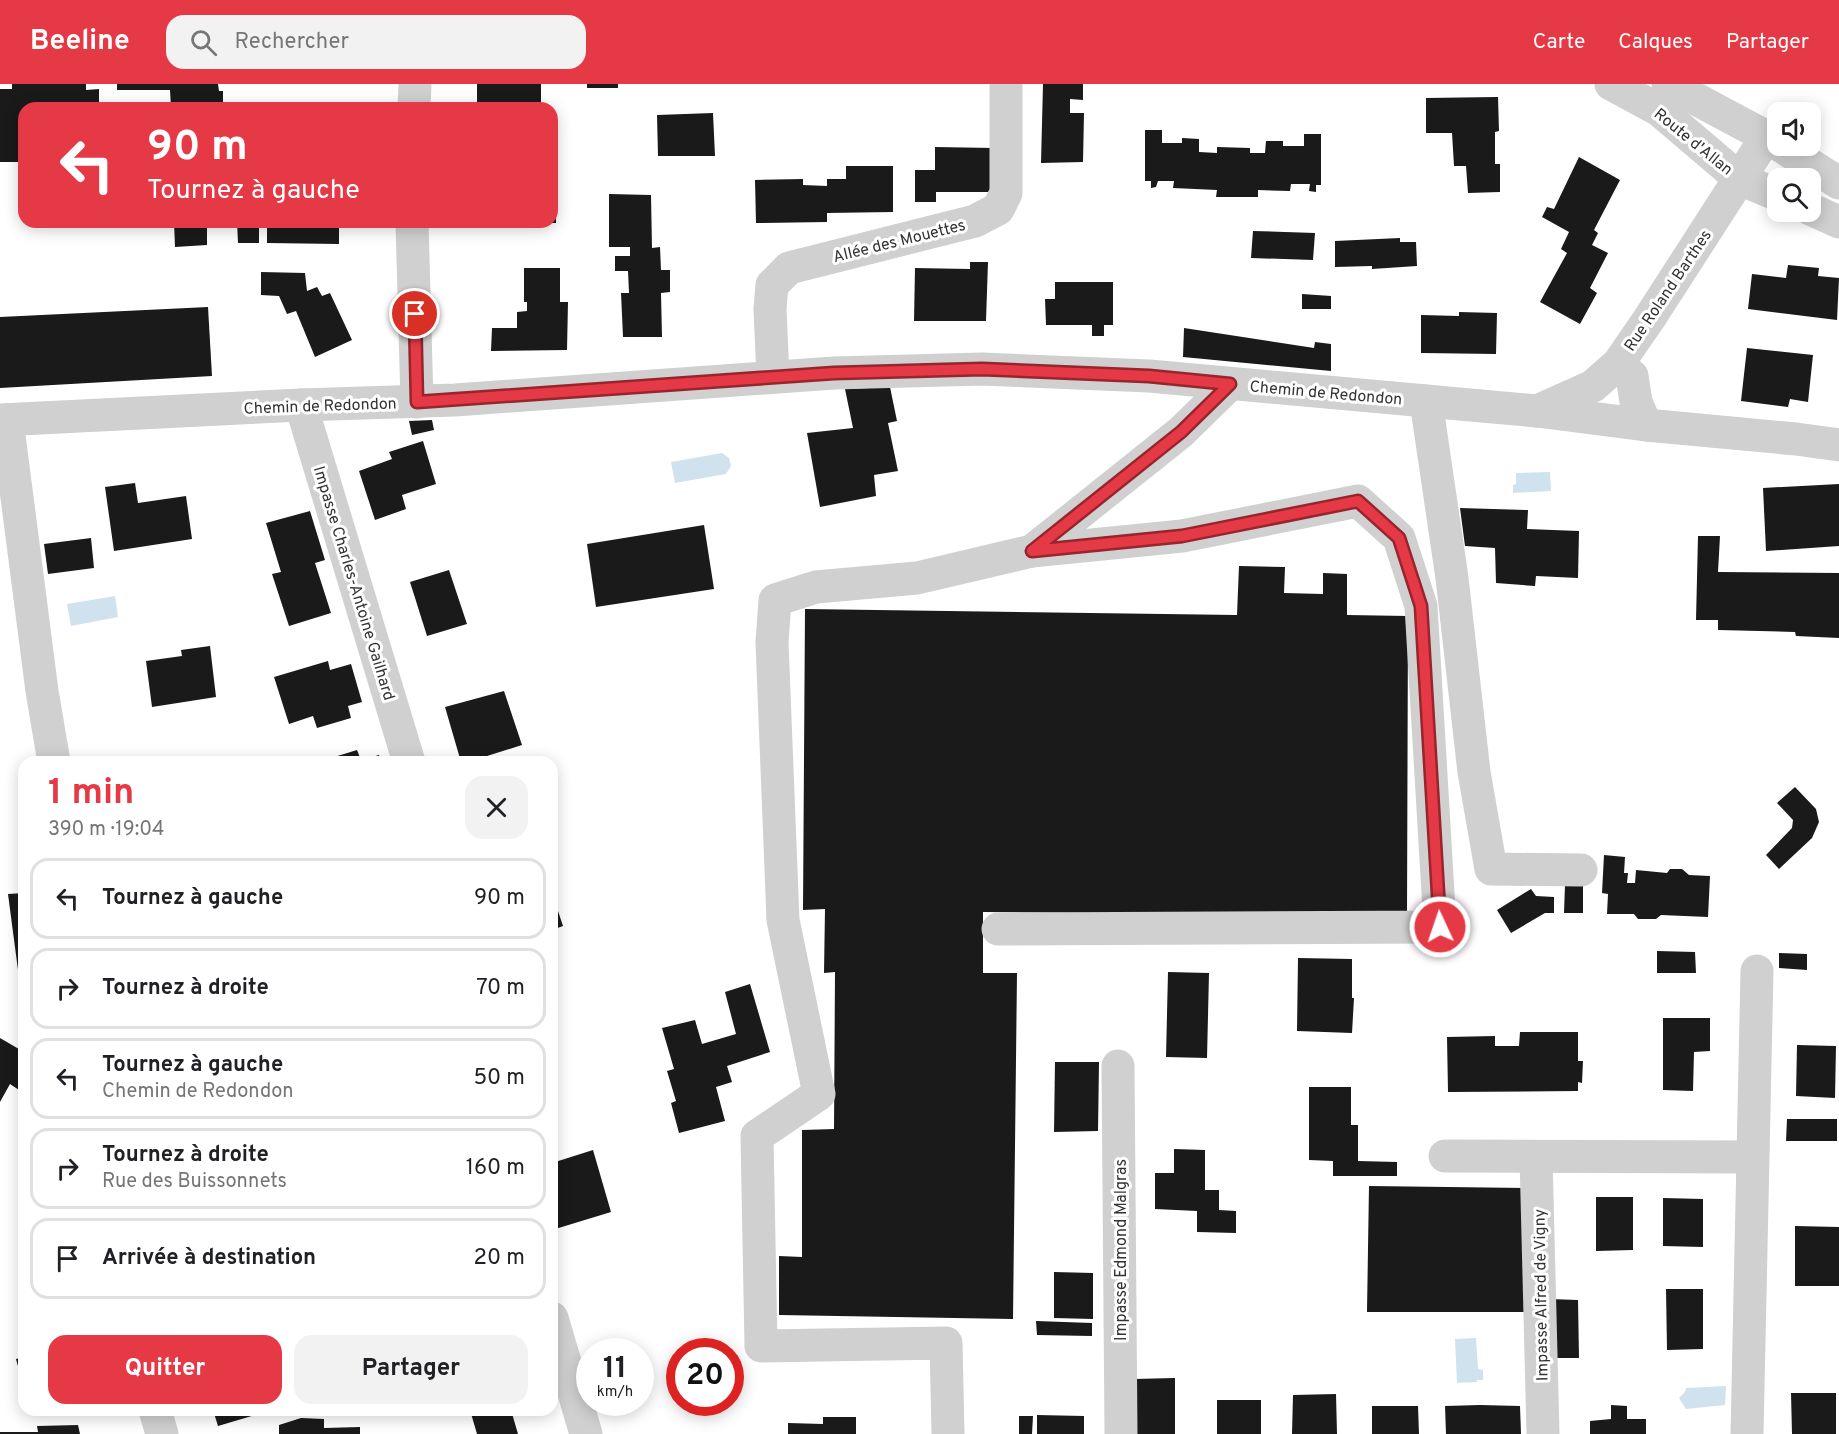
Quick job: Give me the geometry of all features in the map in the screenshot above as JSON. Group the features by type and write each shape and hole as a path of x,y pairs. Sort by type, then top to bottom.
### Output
{"street":[{"path":"414,102 415,84"},
{"name":"Allée des Mouettes","path":"773,377 770,309 772,285 789,268 975,221 998,209 1006,193 1006,84"},
{"name":"Route d'Allan","path":"1611,84 1659,110 1740,179 1767,190"},
{"name":"Route d'Allan","path":"1668,84 1767,138"},
{"name":"Rue Roland Barthes","path":"1537,411 1593,387 1618,364 1650,319 1740,179 1767,150"},
{"name":"Route d'Allan","path":"1797,156 1839,183"},
{"path":"1821,214 1839,222"},
{"path":"412,228 417,402"},
{"path":"1618,364 1632,376 1636,402 1646,425"},
{"name":"Chemin de Redondon","path":"4,420 301,405 417,402 834,373 982,369 1149,376 1537,411 1839,445"},
{"path":"1032,551 1181,432 1230,384"},
{"path":"1426,401 1452,578 1474,772 1491,869 1581,870"},
{"name":"Impasse Charles-Antoine Gailhard","path":"301,405 407,756"},
{"path":"4,420 53,756"},
{"path":"948,1434 946,1343 761,1346 758,1136 819,1094 783,920 772,642 775,600 816,587 917,578 1032,551 1182,536 1358,501 1399,538 1421,606 1440,927 998,929"},
{"path":"1748,1434 1756,971"},
{"name":"Impasse Edmond Malgras","path":"1118,1066 1121,1434"},
{"path":"1445,1156 1752,1157"},
{"name":"Impasse Alfred de Vigny","path":"1536,1157 1543,1434"},
{"path":"558,1338 586,1434"},
{"path":"157,1416 162,1434"}],"water":[{"path":"722,453 729,458 731,466 726,474 675,483 671,462"},
{"path":"1550,472 1551,491 1513,493 1516,473"},
{"path":"115,596 118,617 71,626 67,604"},
{"path":"1476,1338 1478,1369 1483,1370 1483,1380 1457,1383 1455,1339"},
{"path":"1726,1386 1725,1405 1686,1409 1679,1398 1686,1388"}],"building":[{"path":"12,84 86,84 86,90 99,89 99,102 18,102 18,162 0,162 0,89 12,89"},
{"path":"117,84 218,84 219,91 223,91 223,102 171,102 170,90 117,90"},
{"path":"477,84 541,84 541,102 477,102"},
{"path":"587,84 618,84 618,88 587,88"},
{"path":"1043,84 1083,84 1083,100 1070,99 1070,113 1084,113 1083,162 1041,163"},
{"path":"1498,97 1499,131 1495,132 1495,164 1500,164 1500,192 1468,193 1466,166 1454,166 1452,133 1426,133 1426,98"},
{"path":"713,113 715,156 658,156 657,115"},
{"path":"1145,130 1162,130 1162,143 1182,143 1182,138 1199,139 1199,152 1217,153 1217,147 1250,148 1250,153 1265,153 1266,141 1283,141 1283,146 1304,146 1304,134 1321,134 1321,185 1316,185 1316,192 1309,191 1310,184 1291,184 1290,191 1258,190 1258,197 1216,197 1217,190 1173,188 1174,181 1158,181 1156,187 1151,188 1151,181 1145,181"},
{"path":"935,147 994,148 993,192 936,192 936,202 915,202 915,170 935,170"},
{"path":"1579,157 1620,180 1594,230 1598,233 1592,245 1608,253 1590,288 1597,293 1580,324 1540,302 1567,253 1561,249 1569,232 1542,217 1547,207 1554,209"},
{"path":"846,166 893,166 893,212 827,213 827,222 756,223 755,180 803,179 803,185 827,186 827,179 846,179"},
{"path":"609,194 651,195 652,248 660,247 661,270 670,270 670,292 661,293 662,337 623,337 621,293 629,293 628,271 615,271 615,256 630,256 630,247 609,247"},
{"path":"174,228 207,228 207,245 175,247"},
{"path":"237,228 259,228 259,243 238,243"},
{"path":"267,228 339,228 339,244 267,243"},
{"path":"1253,231 1315,233 1313,260 1251,258"},
{"path":"1400,238 1400,242 1416,242 1417,266 1372,269 1372,266 1335,267 1335,241"},
{"path":"970,262 988,262 986,321 914,321 915,268 970,269"},
{"path":"1788,265 1819,268 1818,276 1839,278 1837,320 1748,309 1752,274 1786,278"},
{"path":"524,268 560,268 560,302 568,302 567,350 491,351 492,328 517,328 517,312 527,311 527,302 524,302"},
{"path":"261,272 305,273 307,291 317,287 322,296 330,293 352,340 315,357 296,311 287,314 279,296 261,295"},
{"path":"1055,282 1113,282 1113,325 1104,325 1104,336 1092,336 1092,325 1046,325 1045,299 1055,299"},
{"path":"1302,294 1331,296 1331,309 1302,309"},
{"path":"208,307 212,376 0,388 0,317"},
{"path":"1459,312 1497,313 1496,354 1421,353 1421,315 1459,316"},
{"path":"1184,328 1314,348 1315,342 1331,344 1331,371 1183,357"},
{"path":"1747,348 1813,355 1808,402 1790,399 1788,407 1741,401"},
{"path":"890,387 897,421 888,423 898,471 874,475 876,496 820,507 807,433 853,428 845,389"},
{"path":"432,420 434,430 412,435 409,421"},
{"path":"423,441 436,484 402,495 406,509 375,520 359,471 392,459 389,452"},
{"path":"135,483 138,503 186,496 192,539 114,551 105,487"},
{"path":"1839,484 1839,546 1766,551 1763,488"},
{"path":"1460,508 1528,510 1527,529 1579,531 1578,578 1536,576 1535,586 1496,583 1495,548 1465,546"},
{"path":"310,511 325,560 315,563 331,613 289,626 272,574 281,572 266,523"},
{"path":"704,525 714,589 596,607 587,544"},
{"path":"1698,536 1720,536 1718,572 1839,573 1839,638 1796,636 1795,632 1718,630 1718,620 1696,620"},
{"path":"91,538 94,568 48,574 44,544"},
{"path":"1239,566 1285,567 1284,593 1323,594 1323,573 1347,574 1347,615 1408,616 1407,916 983,912 983,973 1017,973 1013,1319 779,1315 779,1256 802,1257 802,1130 834,1129 835,972 824,973 825,909 803,910 805,609 1237,615"},
{"path":"449,570 467,624 427,636 410,582"},
{"path":"210,646 216,697 152,707 146,661 182,656 181,650"},
{"path":"328,661 330,670 351,664 362,702 348,706 351,718 317,728 313,716 289,724 274,677"},
{"path":"504,691 522,745 487,756 459,756 445,707"},
{"path":"357,750 359,756 338,756"},
{"path":"1795,787 1816,809 1819,822 1812,838 1779,869 1766,855 1792,828 1793,820 1777,803"},
{"path":"1604,855 1625,857 1624,873 1628,873 1627,883 1635,883 1636,870 1667,873 1670,869 1682,869 1689,875 1710,876 1708,917 1661,915 1656,919 1638,919 1634,914 1607,914 1608,894 1602,893"},
{"path":"1583,884 1583,913 1564,913 1565,885"},
{"path":"1531,889 1536,896 1554,897 1554,913 1545,913 1511,933 1497,910"},
{"path":"18,893 18,970 8,894"},
{"path":"558,911 563,926 558,928"},
{"path":"1657,951 1695,952 1696,973 1657,973"},
{"path":"1779,953 1807,954 1807,970 1779,968"},
{"path":"1298,958 1352,959 1352,998 1354,998 1352,1033 1297,1031"},
{"path":"1168,972 1209,973 1207,1058 1166,1057"},
{"path":"750,984 770,1052 727,1066 732,1082 716,1087 725,1121 679,1133 671,1103 676,1101 667,1071 674,1069 662,1028 695,1020 702,1044 736,1034 725,992"},
{"path":"1663,1018 1710,1018 1710,1051 1694,1052 1693,1091 1663,1090"},
{"path":"1520,1032 1578,1032 1578,1061 1583,1061 1582,1083 1578,1082 1578,1091 1448,1092 1447,1037 1495,1036 1495,1046 1519,1046"},
{"path":"0,1038 18,1048 18,1089 10,1084 0,1102"},
{"path":"1797,1045 1836,1046 1835,1098 1796,1096"},
{"path":"1055,1062 1099,1062 1098,1131 1054,1132"},
{"path":"1309,1087 1351,1087 1351,1125 1358,1125 1358,1161 1397,1162 1397,1176 1333,1176 1333,1161 1309,1160"},
{"path":"1787,1119 1837,1119 1837,1141 1786,1141"},
{"path":"1174,1149 1205,1150 1205,1190 1219,1190 1219,1210 1236,1211 1236,1233 1197,1232 1197,1211 1155,1209 1155,1173 1174,1173"},
{"path":"593,1150 611,1212 558,1228 558,1161"},
{"path":"1369,1186 1528,1188 1530,1312 1367,1312"},
{"path":"1596,1197 1633,1197 1633,1250 1596,1251"},
{"path":"1663,1198 1703,1199 1703,1247 1663,1246"},
{"path":"1795,1226 1839,1227 1839,1286 1795,1286"},
{"path":"1054,1272 1093,1273 1093,1319 1054,1318"},
{"path":"1666,1289 1703,1289 1703,1349 1667,1350"},
{"path":"1549,1299 1578,1300 1579,1358 1550,1358"},
{"path":"1036,1321 1092,1323 1092,1336 1037,1335"},
{"path":"1175,1378 1175,1434 1134,1434 1134,1379"},
{"path":"1791,1393 1836,1393 1836,1434 1792,1434"},
{"path":"1336,1394 1337,1434 1292,1434 1293,1395"},
{"path":"1217,1400 1261,1400 1261,1434 1217,1434"},
{"path":"1611,1405 1627,1406 1627,1419 1646,1419 1646,1434 1590,1434 1590,1421 1611,1419"},
{"path":"1372,1406 1418,1406 1419,1434 1372,1434"},
{"path":"1445,1406 1520,1406 1521,1434 1446,1434"},
{"path":"1037,1415 1084,1416 1084,1434 1037,1434"},
{"path":"215,1416 252,1416 218,1426"},
{"path":"472,1416 513,1416 518,1434 477,1434"},
{"path":"1019,1416 1033,1416 1032,1434 1019,1434"},
{"path":"823,1417 856,1417 856,1434 788,1434 788,1423 823,1424"},
{"path":"301,1418 324,1419 324,1428 360,1427 360,1434 279,1434 279,1425"},
{"path":"78,1425 80,1434 0,1434 0,1432 38,1432 37,1426"}],"route":[{"path":"415,314 417,402 834,373 982,369 1149,376 1230,384 1181,432 1032,551 1182,536 1358,501 1399,538 1421,606 1440,927"}]}
